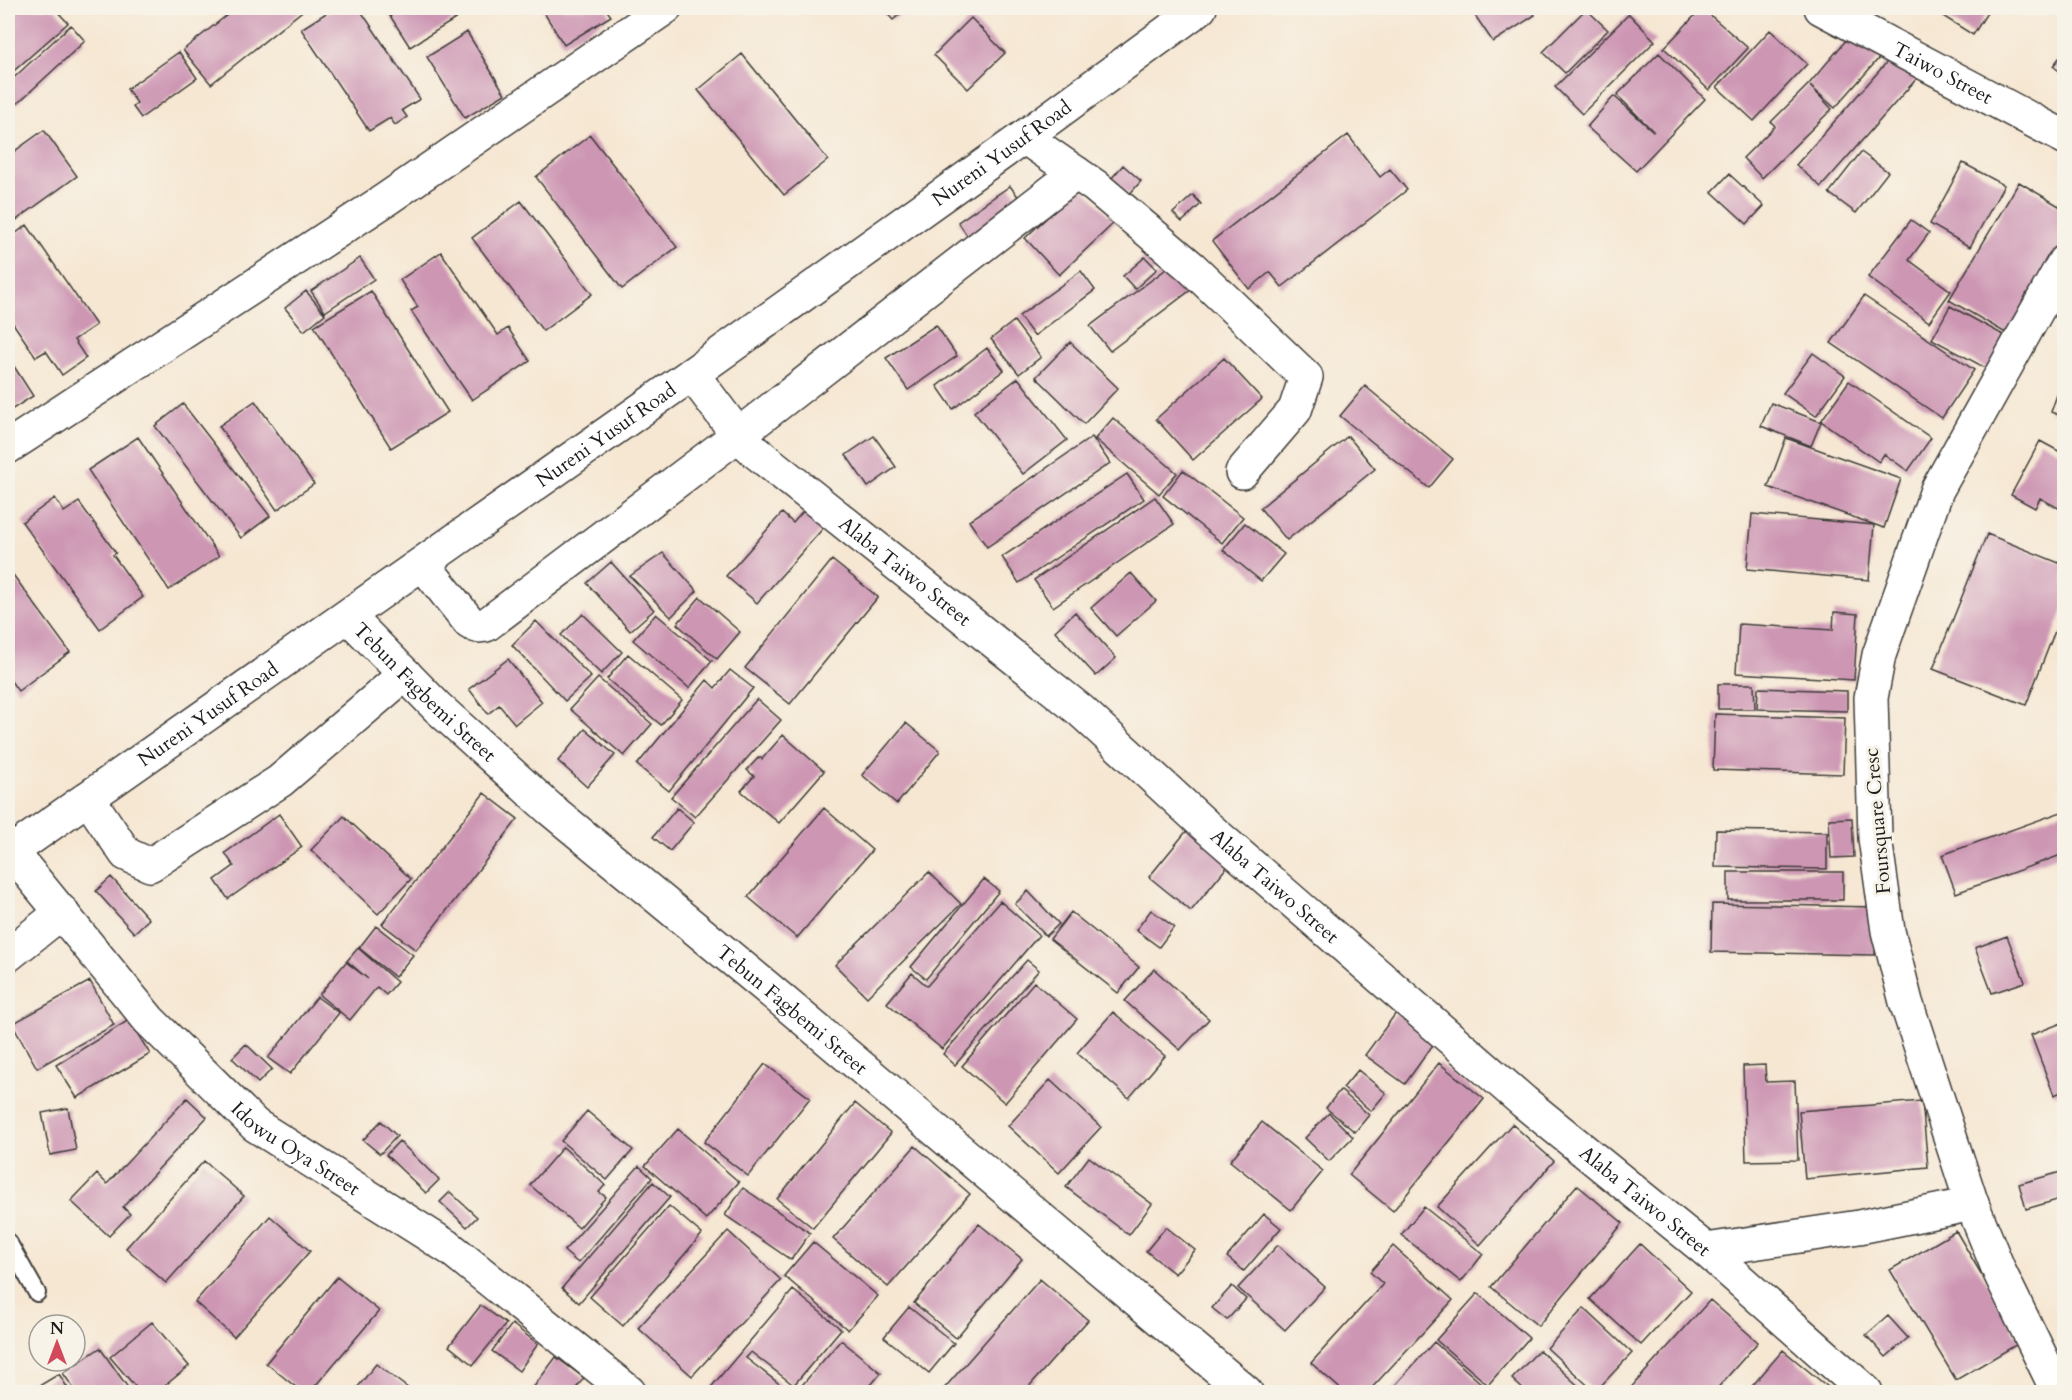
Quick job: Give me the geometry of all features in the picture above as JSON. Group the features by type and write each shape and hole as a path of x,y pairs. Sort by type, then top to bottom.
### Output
{"street":[{"path":"8,447 385,200 665,8"},
{"name":"Nureni Yusuf Road","path":"9,852 692,374 1200,8"},
{"name":"Taiwo Street","path":"1821,8 2064,137"},
{"path":"1024,137 1095,186 1191,267 1306,377 1295,410 1242,472"},
{"path":"423,564 470,623 477,626 486,625 738,435 1076,173"},
{"name":"Foursquare Cresc","path":"2058,1392 2000,1273 1972,1204 1906,1002 1888,930 1875,838 1871,698 1879,655 1937,490 2064,262"},
{"name":"Alaba Taiwo Street","path":"692,374 738,435 1080,710 1206,826 1524,1102 1706,1250 1866,1392"},
{"name":"Tebun Fagbemi Street","path":"348,616 437,707 549,808 765,986 1246,1392"},
{"path":"88,798 126,854 150,865 280,782 405,674"},
{"name":"Idowu Oya Street","path":"9,852 62,912 149,1020 255,1125 451,1249 629,1392"},
{"path":"8,955 62,912"},
{"path":"1706,1250 1859,1227 1972,1204"}],"lane":[{"path":"8,1242 37,1293"}],"building":[{"path":"8,8 54,8 68,23 8,76"},
{"path":"236,8 306,8 211,84 183,50"},
{"path":"334,8 359,8 420,99 402,110 407,117 395,125 390,118 369,131 301,29"},
{"path":"385,8 451,8 457,18 410,47"},
{"path":"541,8 605,8 611,16 564,45"},
{"path":"882,8 905,8 906,9 893,20"},
{"path":"1470,8 1531,8 1535,15 1493,42"},
{"path":"1702,8 1748,48 1709,90 1664,48"},
{"path":"1930,8 1990,8 1973,35"},
{"path":"1586,9 1608,30 1565,73 1543,52"},
{"path":"1629,14 1655,41 1582,114 1555,87"},
{"path":"971,18 1005,53 968,89 934,55"},
{"path":"71,25 85,41 8,112 8,83"},
{"path":"1770,30 1807,64 1754,121 1717,87"},
{"path":"467,32 505,94 465,118 427,57"},
{"path":"1853,32 1880,57 1835,108 1810,86 1832,109 1762,178 1743,158 1775,126 1771,122 1809,84"},
{"path":"179,52 197,78 141,118 133,107 137,103 127,89"},
{"path":"2064,52 2064,75 2053,66"},
{"path":"1659,53 1705,99 1636,171 1587,127 1614,96 1654,132 1617,95"},
{"path":"742,54 828,160 784,195 698,90"},
{"path":"1894,54 1919,76 1821,187 1796,165"},
{"path":"44,130 77,176 8,226 8,156"},
{"path":"590,135 677,247 622,289 536,177"},
{"path":"1348,135 1380,177 1390,169 1407,190 1282,287 1270,272 1249,289 1212,241"},
{"path":"1861,152 1888,172 1856,213 1829,193"},
{"path":"1963,163 2004,185 1970,247 1930,224"},
{"path":"1123,165 1141,181 1129,195 1111,179"},
{"path":"1729,174 1764,206 1747,224 1712,192"},
{"path":"2019,182 2064,209 2064,243 2009,335 1949,300"},
{"path":"1010,186 1023,203 970,240 958,222"},
{"path":"1081,186 1115,222 1059,275 1025,238"},
{"path":"1193,195 1201,204 1182,222 1173,213"},
{"path":"521,201 592,294 543,331 472,238"},
{"path":"1911,220 1929,233 1909,260 1951,291 1929,322 1868,277"},
{"path":"27,225 96,325 74,340 86,358 62,375 46,351 36,357 8,316 8,239"},
{"path":"441,252 498,335 508,328 530,361 472,400 411,311 418,307 400,280"},
{"path":"1145,257 1157,269 1135,289 1123,276"},
{"path":"360,258 374,279 325,312 311,291"},
{"path":"1177,261 1196,286 1110,351 1090,326"},
{"path":"1081,271 1095,290 1034,336 1019,316"},
{"path":"306,291 325,314 304,331 285,308"},
{"path":"371,291 448,412 391,448 314,326"},
{"path":"1864,296 1974,370 1942,418 1831,343"},
{"path":"1950,306 2009,338 1991,371 1932,339"},
{"path":"1014,321 1041,357 1019,374 991,339"},
{"path":"936,325 957,356 908,390 886,358"},
{"path":"1070,342 1118,388 1084,424 1036,377"},
{"path":"987,348 1004,370 953,409 937,386"},
{"path":"1813,353 1845,376 1816,416 1783,393"},
{"path":"8,357 33,396 8,412"},
{"path":"1224,358 1262,399 1193,460 1156,419"},
{"path":"2064,375 2064,417 2051,412"},
{"path":"1018,378 1067,440 1023,474 974,412"},
{"path":"1849,381 1931,438 1908,471 1884,454 1879,462 1821,421"},
{"path":"1365,386 1453,459 1429,488 1340,416"},
{"path":"255,401 314,484 277,510 219,426"},
{"path":"1771,403 1821,422 1811,446 1761,426"},
{"path":"183,404 270,516 241,538 155,426"},
{"path":"1113,418 1177,473 1159,494 1095,439"},
{"path":"874,436 896,467 868,487 846,455"},
{"path":"1348,436 1375,469 1287,540 1260,508"},
{"path":"138,437 219,556 169,590 88,470"},
{"path":"1092,437 1110,463 987,547 969,521"},
{"path":"1786,438 1901,479 1884,528 1768,487"},
{"path":"2040,441 2064,454 2064,511 2040,498 2035,508 2011,495"},
{"path":"1183,470 1243,517 1222,543 1163,496"},
{"path":"1127,474 1144,499 1019,583 1002,557"},
{"path":"1155,497 1174,524 1053,607 1034,580"},
{"path":"55,498 64,512 79,502 116,553 113,555 143,597 100,629 22,522"},
{"path":"806,508 826,525 757,603 726,576 782,513 793,523"},
{"path":"1752,514 1874,525 1869,580 1747,569"},
{"path":"1245,523 1284,554 1261,581 1223,550"},
{"path":"1987,534 2064,565 2064,608 2026,705 1933,669"},
{"path":"663,553 697,591 671,617 630,576"},
{"path":"832,560 878,597 790,704 745,668"},
{"path":"611,562 654,610 630,631 587,583"},
{"path":"8,568 70,652 18,691 8,677"},
{"path":"1131,573 1156,601 1116,636 1091,608"},
{"path":"700,597 740,632 717,659 677,624"},
{"path":"1075,612 1116,658 1096,676 1055,631"},
{"path":"1834,612 1858,614 1854,680 1736,673 1739,624 1833,630"},
{"path":"583,614 622,652 601,674 561,635"},
{"path":"656,614 712,661 689,688 633,640"},
{"path":"536,621 591,677 565,701 512,645"},
{"path":"628,654 682,700 661,725 607,679"},
{"path":"508,659 542,702 515,724 499,705 488,714 469,689"},
{"path":"730,670 753,688 669,791 637,765 707,680 715,688"},
{"path":"598,678 652,724 624,756 570,709"},
{"path":"1718,684 1754,684 1755,709 1718,709"},
{"path":"1758,688 1847,691 1847,711 1757,709"},
{"path":"757,699 781,720 695,817 671,797"},
{"path":"1715,714 1845,718 1843,774 1713,770"},
{"path":"906,723 940,751 897,804 862,775"},
{"path":"585,729 615,755 587,787 558,761"},
{"path":"783,735 824,771 779,823 741,791 754,776 747,770 759,757 762,759"},
{"path":"484,793 518,819 416,950 382,924"},
{"path":"677,808 694,822 670,851 653,837"},
{"path":"824,808 872,850 797,938 748,897"},
{"path":"2064,811 2064,854 1956,893 1942,855"},
{"path":"279,814 302,847 228,899 215,880 234,866 225,853"},
{"path":"344,816 411,879 378,914 311,850"},
{"path":"1852,818 1854,857 1831,858 1829,819"},
{"path":"1193,823 1235,857 1191,911 1149,877"},
{"path":"1716,830 1827,832 1827,869 1715,867"},
{"path":"929,872 961,904 867,997 835,965"},
{"path":"1728,872 1843,872 1843,900 1728,900"},
{"path":"111,877 149,919 134,933 96,891"},
{"path":"984,879 999,891 926,979 911,967"},
{"path":"1028,891 1059,924 1046,936 1015,904"},
{"path":"1000,901 1039,935 942,1049 887,1003 912,973 927,986"},
{"path":"1712,904 1876,907 1875,955 1711,952"},
{"path":"1151,910 1174,927 1159,947 1136,930"},
{"path":"1071,912 1139,967 1118,993 1050,939"},
{"path":"376,926 413,955 395,977 359,948"},
{"path":"2007,936 2025,982 1992,993 1975,948"},
{"path":"358,948 397,982 386,995 377,987 350,1020 319,995 346,962 368,979 347,961"},
{"path":"1027,960 1039,970 955,1065 943,1054"},
{"path":"1154,969 1209,1019 1180,1050 1125,1001"},
{"path":"90,981 114,1025 37,1068 12,1024"},
{"path":"1034,982 1077,1019 1005,1103 962,1066"},
{"path":"317,997 339,1013 290,1074 268,1058"},
{"path":"1113,1012 1165,1056 1129,1098 1077,1053"},
{"path":"1396,1013 1435,1042 1405,1084 1365,1055"},
{"path":"129,1020 150,1054 77,1098 56,1065"},
{"path":"2064,1022 2064,1091 2054,1095 2031,1035"},
{"path":"246,1044 272,1069 258,1083 232,1058"},
{"path":"1439,1063 1484,1099 1393,1211 1349,1175"},
{"path":"765,1064 810,1098 748,1176 704,1142"},
{"path":"1765,1065 1766,1082 1795,1081 1798,1160 1746,1161 1743,1066"},
{"path":"1358,1070 1386,1093 1371,1111 1343,1088"},
{"path":"1050,1080 1101,1127 1059,1173 1008,1126"},
{"path":"1340,1090 1369,1115 1355,1132 1326,1108"},
{"path":"187,1098 207,1117 123,1207 130,1214 109,1236 71,1201 97,1174 107,1184"},
{"path":"1922,1101 1928,1167 1805,1179 1799,1111"},
{"path":"855,1103 891,1133 813,1228 777,1199"},
{"path":"68,1108 76,1150 50,1155 42,1113"},
{"path":"587,1111 633,1150 607,1180 561,1141"},
{"path":"1329,1113 1353,1137 1329,1161 1305,1138"},
{"path":"381,1121 397,1136 380,1154 363,1140"},
{"path":"1262,1122 1323,1171 1291,1210 1230,1161"},
{"path":"1512,1124 1554,1161 1480,1245 1437,1207"},
{"path":"678,1129 739,1182 706,1219 645,1166"},
{"path":"399,1141 439,1180 426,1193 386,1155"},
{"path":"915,1146 970,1194 888,1287 833,1239"},
{"path":"563,1147 605,1185 599,1192 606,1197 579,1228 530,1185"},
{"path":"1089,1157 1152,1204 1129,1235 1066,1187"},
{"path":"204,1161 244,1196 166,1283 126,1248"},
{"path":"639,1166 652,1178 578,1263 564,1251"},
{"path":"2064,1171 2064,1198 2026,1209 2019,1184"},
{"path":"653,1182 670,1197 579,1303 562,1288"},
{"path":"1577,1185 1623,1223 1538,1326 1491,1287"},
{"path":"743,1188 810,1233 791,1260 725,1215"},
{"path":"450,1192 477,1217 467,1227 440,1202"},
{"path":"669,1206 702,1234 623,1326 590,1297"},
{"path":"1424,1207 1483,1254 1461,1282 1401,1235"},
{"path":"1264,1214 1281,1228 1244,1271 1227,1257"},
{"path":"270,1216 310,1251 234,1337 195,1302"},
{"path":"979,1224 1022,1259 956,1338 914,1303"},
{"path":"1166,1227 1195,1250 1175,1274 1146,1251"},
{"path":"728,1231 781,1280 692,1376 638,1328"},
{"path":"1956,1231 2021,1342 1956,1380 1890,1270"},
{"path":"813,1242 878,1296 848,1330 784,1276"},
{"path":"1640,1244 1691,1291 1641,1345 1590,1299"},
{"path":"1278,1245 1325,1287 1285,1330 1238,1288"},
{"path":"1393,1246 1453,1300 1368,1392 1344,1392 1311,1363 1383,1284 1370,1272"},
{"path":"337,1277 379,1311 310,1392 302,1392 266,1363"},
{"path":"1040,1279 1088,1320 1024,1392 941,1392"},
{"path":"1232,1286 1246,1299 1227,1320 1212,1308"},
{"path":"793,1290 841,1329 788,1392 707,1392","holes":["751,1352 791,1383 786,1389 746,1358"]},
{"path":"1478,1293 1529,1338 1488,1385 1436,1340"},
{"path":"1710,1300 1758,1342 1714,1392 1627,1392"},
{"path":"481,1305 506,1324 473,1365 449,1346"},
{"path":"909,1307 954,1343 929,1373 884,1337"},
{"path":"1584,1308 1632,1353 1595,1392 1547,1348"},
{"path":"1888,1316 1908,1338 1886,1357 1866,1335"},
{"path":"152,1322 189,1366 157,1392 140,1392 110,1357"},
{"path":"512,1324 538,1344 519,1371 492,1351"},
{"path":"841,1340 881,1373 865,1392 796,1392"},
{"path":"1434,1342 1490,1391 1389,1392"},
{"path":"100,1348 129,1389 124,1392 76,1392 63,1373 87,1373 87,1357"},
{"path":"1539,1350 1585,1392 1526,1392 1512,1379"},
{"path":"1783,1350 1834,1392 1747,1392"},
{"path":"556,1357 584,1378 573,1392 530,1392"},
{"path":"376,1364 413,1392 354,1392"},
{"path":"59,1374 70,1392 29,1392"}]}
